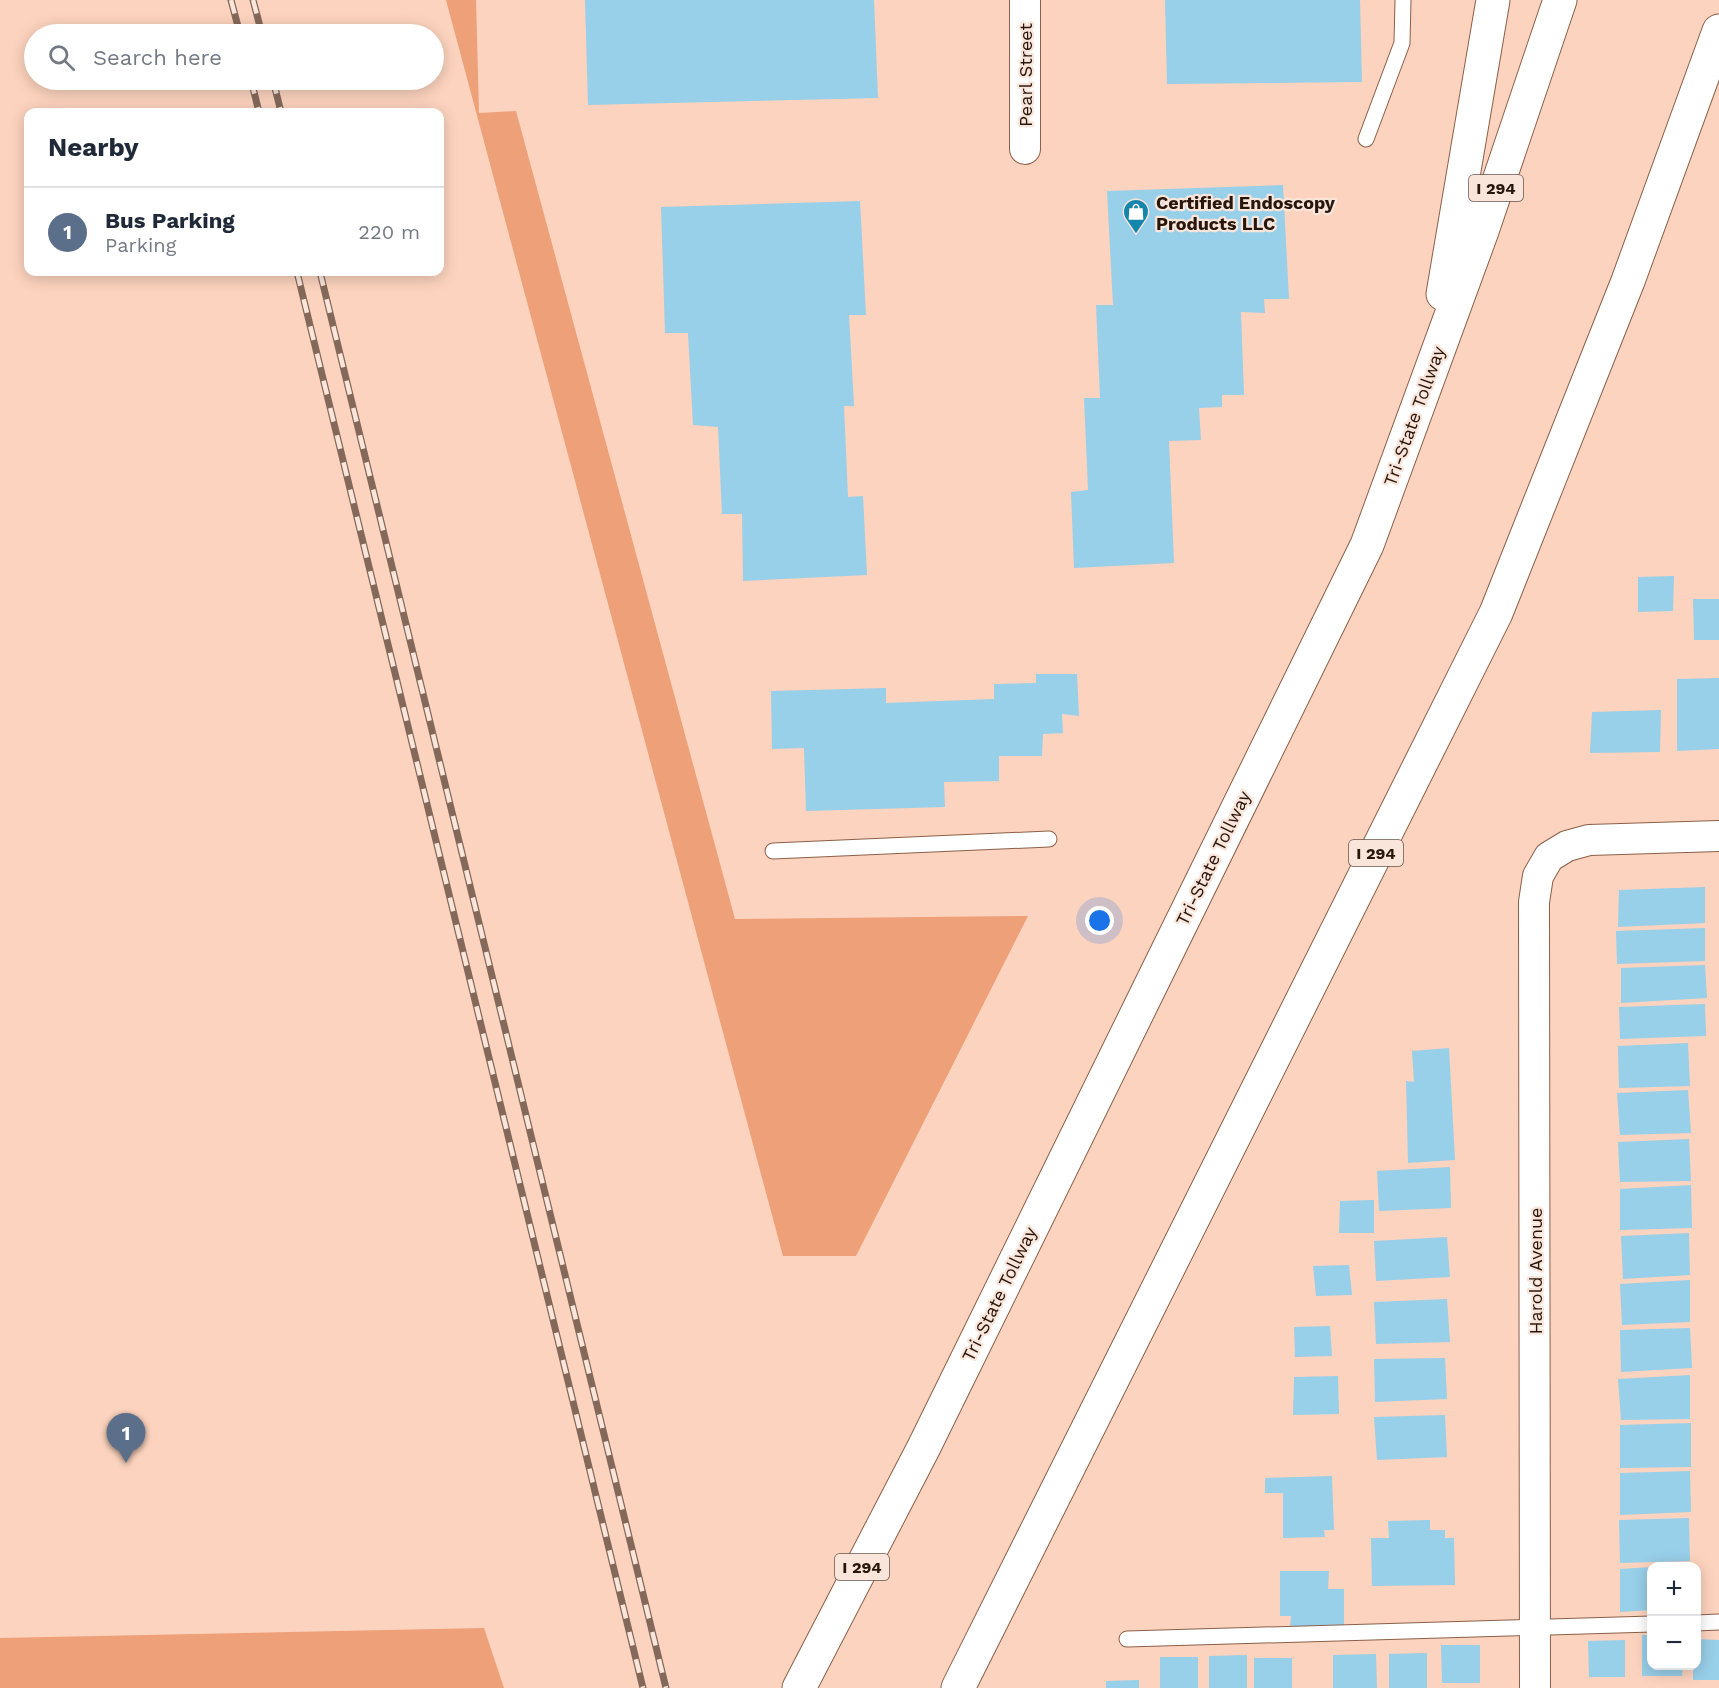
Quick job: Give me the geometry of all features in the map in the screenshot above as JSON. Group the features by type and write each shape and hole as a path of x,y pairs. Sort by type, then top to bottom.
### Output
{"highway":[{"path":"1429,375 1493,0"},
{"name":"Tri-State Tollway","path":"799,1688 924,1447 1367,545 1482,231 1560,0"},
{"name":"I 294","path":"958,1688 1496,613 1628,281 1719,31"}],"street":[{"name":"Pearl Street","path":"1025,0 1025,149"},
{"name":"Harold Avenue","path":"1536,1688 1534,902 1538,876 1549,857 1567,846 1589,840 1719,837"}],"lane":[{"path":"1366,139 1402,43 1403,0"},
{"path":"773,851 1048,839"},
{"path":"1701,1623 1719,1622"},
{"path":"1126,1639 1647,1624"}],"shaded area":[{"path":"446,0 476,0 479,113 516,111 735,919 1028,916 856,1256 783,1256"},
{"path":"484,1628 504,1688 0,1688 0,1638"}],"building":[{"path":"585,0 874,0 878,98 588,105"},
{"path":"1165,0 1360,0 1362,82 1167,84"},
{"path":"1283,185 1289,299 1264,299 1265,313 1241,312 1244,395 1222,395 1222,407 1199,408 1201,440 1169,441 1174,563 1074,568 1071,492 1088,490 1084,398 1100,398 1096,305 1113,305 1107,191"},
{"path":"860,201 866,315 849,315 854,406 844,406 848,497 863,496 867,575 743,581 742,514 722,514 718,427 693,425 688,333 665,333 661,207"},
{"path":"1674,576 1673,611 1638,612 1638,577"},
{"path":"1693,599 1719,599 1719,640 1694,640"},
{"path":"1036,674 1077,674 1079,716 1062,714 1063,733 1043,734 1042,756 999,756 999,781 944,782 945,807 806,811 804,748 772,749 771,691 886,688 886,703 994,699 994,684 1036,683"},
{"path":"1719,678 1719,749 1677,751 1677,679"},
{"path":"1661,710 1660,752 1590,753 1592,712"},
{"path":"1705,887 1705,923 1618,927 1619,890"},
{"path":"1705,928 1705,961 1617,964 1616,931"},
{"path":"1705,965 1707,998 1621,1003 1621,968"},
{"path":"1705,1004 1706,1036 1620,1039 1619,1007"},
{"path":"1688,1043 1690,1086 1619,1088 1618,1046"},
{"path":"1449,1048 1455,1160 1408,1163 1406,1081 1414,1082 1412,1051"},
{"path":"1688,1090 1691,1133 1620,1135 1617,1093"},
{"path":"1689,1139 1691,1181 1620,1182 1618,1142"},
{"path":"1450,1167 1451,1208 1379,1211 1377,1171"},
{"path":"1691,1185 1692,1228 1620,1230 1620,1189"},
{"path":"1374,1200 1374,1233 1339,1233 1340,1201"},
{"path":"1689,1233 1690,1275 1623,1279 1621,1236"},
{"path":"1447,1237 1450,1277 1376,1281 1374,1241"},
{"path":"1349,1265 1352,1295 1316,1296 1313,1266"},
{"path":"1690,1280 1690,1322 1622,1325 1620,1284"},
{"path":"1447,1299 1450,1342 1376,1344 1374,1302"},
{"path":"1330,1326 1332,1356 1295,1357 1294,1327"},
{"path":"1690,1328 1692,1368 1621,1372 1620,1330"},
{"path":"1445,1358 1447,1399 1375,1402 1374,1359"},
{"path":"1690,1375 1690,1419 1621,1420 1618,1379"},
{"path":"1338,1376 1339,1414 1293,1415 1294,1377"},
{"path":"1445,1415 1447,1457 1377,1460 1374,1417"},
{"path":"1691,1423 1691,1467 1620,1468 1620,1425"},
{"path":"1690,1471 1691,1512 1620,1515 1620,1473"},
{"path":"1332,1476 1334,1530 1324,1530 1325,1537 1283,1538 1283,1493 1265,1493 1265,1478"},
{"path":"1689,1518 1690,1561 1620,1563 1619,1520"},
{"path":"1430,1520 1430,1530 1445,1530 1445,1538 1454,1538 1455,1585 1372,1586 1371,1538 1389,1538 1388,1521"},
{"path":"1647,1567 1647,1610 1620,1612 1620,1569"},
{"path":"1280,1571 1329,1571 1328,1589 1344,1589 1344,1626 1290,1628 1291,1616 1280,1616"},
{"path":"1642,1635 1647,1635 1647,1670 1683,1670 1682,1676 1642,1676"},
{"path":"1701,1639 1719,1640 1719,1680 1693,1680 1693,1670 1701,1670"},
{"path":"1625,1640 1625,1677 1589,1677 1588,1641"},
{"path":"1441,1645 1480,1645 1480,1683 1442,1683"},
{"path":"1427,1653 1427,1688 1389,1688 1389,1654"},
{"path":"1376,1654 1377,1688 1333,1688 1333,1655"},
{"path":"1247,1655 1247,1688 1209,1688 1209,1656"},
{"path":"1160,1657 1198,1657 1198,1688 1160,1688"},
{"path":"1254,1658 1292,1658 1292,1688 1254,1688"},
{"path":"1139,1680 1139,1688 1106,1688 1106,1681"}],"railway":[{"path":"231,0 237,24"},
{"path":"253,0 259,24"},
{"path":"254,90 258,108"},
{"path":"276,90 280,108"},
{"path":"298,276 643,1688"},
{"path":"321,276 666,1688"}],"place":[{"name":"Certified Endoscopy Products LLC","path":"1136,235"},
{"name":"Bus Parking","path":"126,1463"}]}
